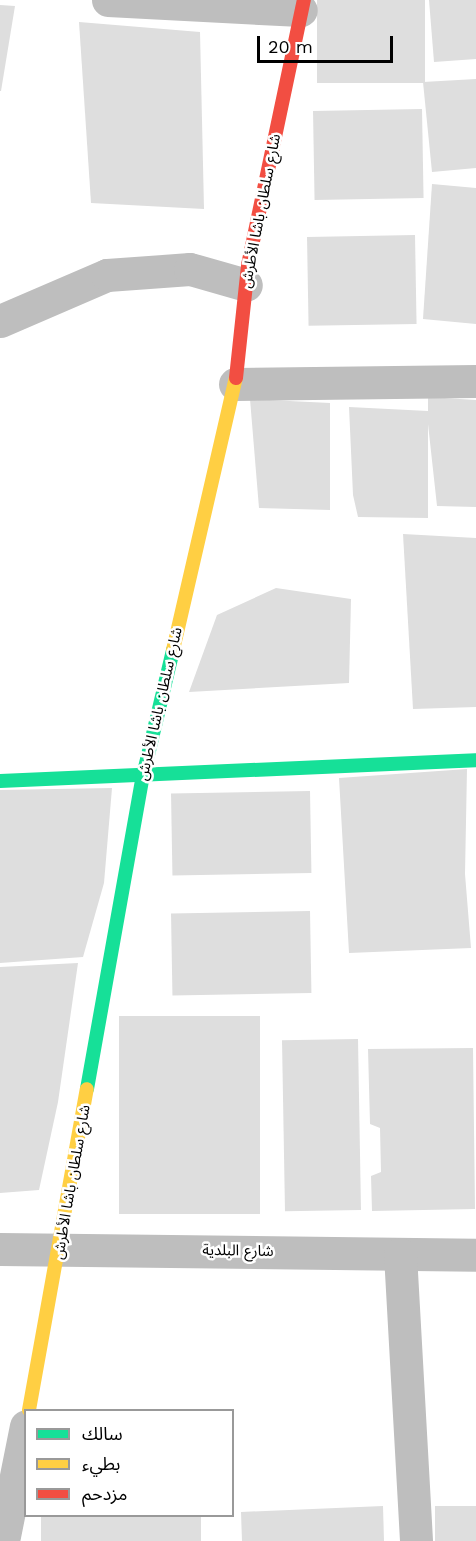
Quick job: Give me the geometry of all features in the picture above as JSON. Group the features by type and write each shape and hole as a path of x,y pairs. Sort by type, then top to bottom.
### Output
{"street":[{"path":"108,0 302,5"},
{"name":"شارع سلطان باشا الأطرش","path":"28,1409 60,1249 143,776 235,384 246,285 302,5"},
{"path":"0,321 107,275 190,269 246,285"},
{"path":"235,384 476,381"},
{"path":"0,782 476,760"},
{"name":"شارع البلدية","path":"0,1249 476,1255"},
{"path":"400,1254 416,1541"},
{"path":"3,1541 24,1436"}],"building":[{"path":"317,0 425,0 425,83 317,83"},
{"path":"429,0 476,0 476,59 434,62"},
{"path":"0,5 15,6 1,91 0,91"},
{"path":"79,22 200,32 204,209 91,203"},
{"path":"476,79 476,168 432,172 423,82"},
{"path":"422,109 424,198 315,200 313,111"},
{"path":"432,184 476,188 476,324 423,319"},
{"path":"415,235 417,324 309,326 307,237"},
{"path":"428,397 476,400 476,507 437,506 428,424 428,518 358,517 353,495 349,407 428,411"},
{"path":"250,399 330,403 330,510 259,508"},
{"path":"403,534 476,538 476,707 413,709"},
{"path":"276,588 351,599 349,683 189,692 217,615"},
{"path":"467,769 465,874 471,948 349,953 339,778"},
{"path":"112,788 104,883 83,957 0,963 0,790"},
{"path":"310,791 311,873 172,875 171,793"},
{"path":"310,911 311,993 172,995 171,913"},
{"path":"78,963 58,1102 39,1190 0,1193 0,967"},
{"path":"119,1016 260,1016 260,1214 119,1214"},
{"path":"358,1039 361,1210 285,1211 282,1040"},
{"path":"473,1048 475,1209 372,1211 371,1176 381,1172 380,1128 370,1124 368,1049"},
{"path":"383,1506 384,1541 242,1541 241,1512"},
{"path":"435,1506 476,1506 476,1541 435,1541"},
{"path":"41,1517 201,1517 201,1541 41,1541"}],"traffic: fast":[{"path":"87,1089 143,776 173,650"},
{"path":"0,781 476,760"}],"traffic: slow":[{"path":"173,650 236,378"},
{"path":"29,1409 87,1089"}],"traffic: jam":[{"path":"236,378 248,265 304,0"}]}
